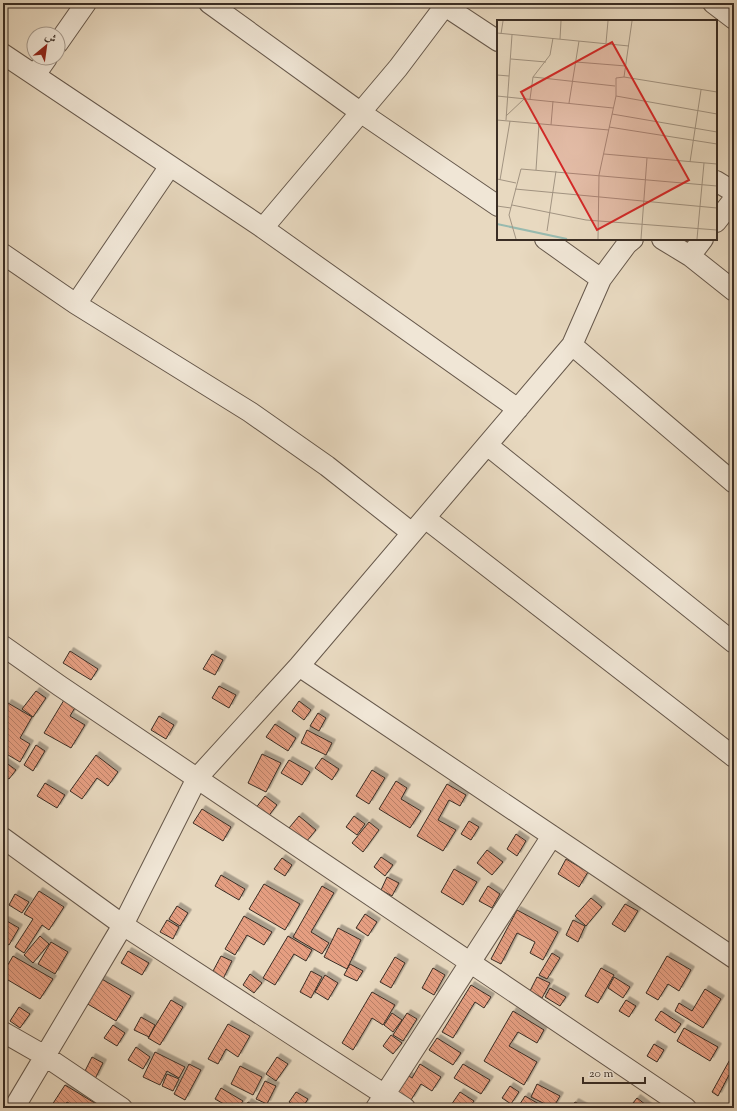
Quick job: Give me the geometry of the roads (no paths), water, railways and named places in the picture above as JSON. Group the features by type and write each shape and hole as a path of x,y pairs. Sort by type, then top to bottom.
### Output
{"street":[{"path":"66,32 86,3"},
{"path":"209,3 360,112 497,205"},
{"path":"713,3 734,19"},
{"path":"263,228 398,68 446,4 497,40"},
{"path":"3,54 263,228 518,409"},
{"path":"35,75 41,66"},
{"path":"76,304 170,166"},
{"path":"717,182 734,192"},
{"path":"717,221 734,199"},
{"path":"546,240 601,279"},
{"path":"14,1108 123,925 197,778 299,666 572,345 601,279 631,240"},
{"path":"664,240 690,256 734,291"},
{"path":"690,256 702,240"},
{"path":"4,257 76,304 250,412 327,466 412,533"},
{"path":"572,345 734,484"},
{"path":"487,445 734,643"},
{"path":"426,518 734,757"},
{"path":"3,646 686,1108"},
{"path":"299,666 734,958"},
{"path":"381,1101 552,836"},
{"path":"3,838 123,925 381,1101 405,1108"},
{"path":"3,1032 45,1056 122,1108"}]}
